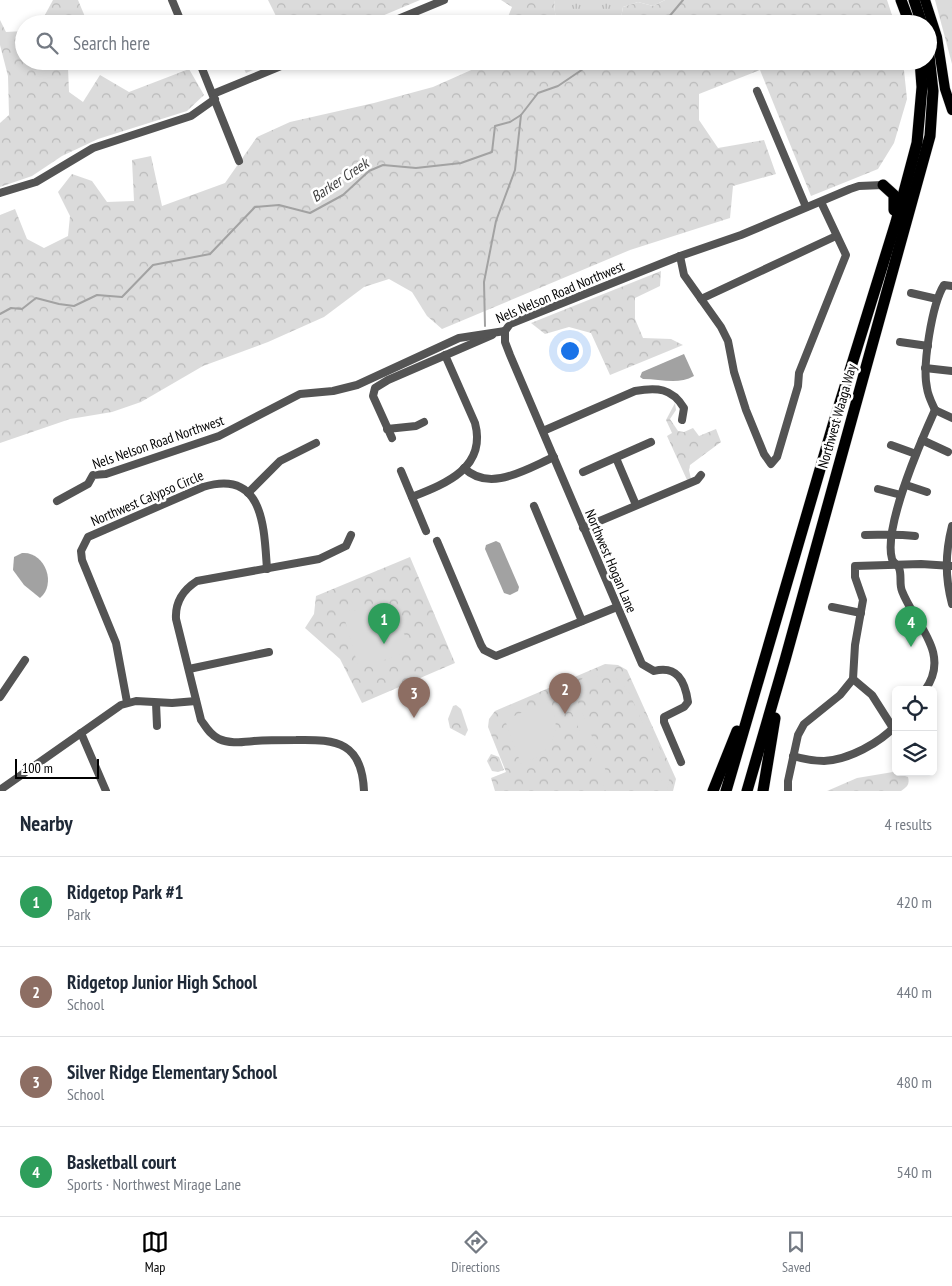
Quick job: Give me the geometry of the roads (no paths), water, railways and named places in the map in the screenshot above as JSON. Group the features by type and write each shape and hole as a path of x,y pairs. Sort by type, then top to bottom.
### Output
{"highway":[{"path":"901,0 907,15"},
{"path":"914,0 919,15"},
{"name":"Northwest Waaga Way","path":"726,791 917,143 922,87 921,70"},
{"name":"Northwest Waaga Way","path":"746,791 785,660 930,136 933,91 931,70"},
{"path":"883,185 893,184 904,175 917,143"},
{"path":"883,185 894,195 896,203 888,244"},
{"path":"763,791 785,660"},
{"path":"714,791 756,689"}],"main road":[{"path":"925,0 930,15"},
{"path":"937,37 945,89 952,110"}],"street":[{"path":"172,0 178,15"},
{"path":"408,15 444,0"},
{"path":"202,70 239,161"},
{"path":"0,193 36,182 93,148 191,116 214,96 273,70"},
{"path":"757,91 806,207"},
{"name":"Nels Nelson Road Northwest","path":"57,501 88,484 93,475 106,474 219,436 300,394 334,391 356,385 459,338 503,332 510,324 680,256 741,235 859,186 883,185"},
{"path":"680,256 684,275 728,341 734,372 746,410 770,464 777,458 798,386 799,373 846,255 821,202"},
{"path":"701,299 836,236"},
{"path":"928,686 932,682 935,671 934,647 901,590 899,567 892,559 892,533 916,454 934,410 926,388 925,368 928,346 937,299 944,285 952,286"},
{"path":"910,293 937,299"},
{"path":"392,438 373,396 375,388 445,355 503,332"},
{"name":"Northwest Hogan Lane","path":"503,332 507,348 642,664 654,671 666,668 673,670 681,682 688,702 684,707 668,713 664,717 664,722 681,762"},
{"path":"900,342 928,346"},
{"path":"412,498 444,485 458,475 475,451 477,432 445,355"},
{"path":"925,368 952,372"},
{"path":"543,431 635,391 647,389 661,390 674,395 684,408 682,420"},
{"path":"934,410 952,418"},
{"path":"387,429 416,426 424,422"},
{"path":"922,440 948,452"},
{"path":"583,472 652,442"},
{"path":"268,569 262,515 258,505 248,493 280,461 316,444"},
{"path":"891,445 916,454"},
{"path":"464,468 472,476 480,479 496,480 554,457"},
{"path":"616,458 636,505"},
{"path":"401,471 426,531"},
{"path":"583,528 697,480 701,475"},
{"name":"Northwest Calypso Circle","path":"127,702 116,643 82,560 84,542 93,533 212,484 230,484 248,493"},
{"path":"906,485 927,492"},
{"path":"878,489 902,496"},
{"path":"534,506 582,621"},
{"path":"952,526 946,552 949,566 947,585 952,604"},
{"path":"865,535 892,533 915,536"},
{"path":"351,535 346,546 327,556 306,563 205,579 190,586 177,604 176,619 201,720 209,732 218,739 233,743 328,740 346,747 361,767 364,791"},
{"path":"437,541 481,645 489,653 496,656 617,607"},
{"path":"788,791 798,735 804,724 840,695 853,679 855,645 863,600 854,577 855,566 937,564 949,566"},
{"path":"832,607 861,613"},
{"path":"189,669 269,652"},
{"path":"0,697 24,660"},
{"path":"853,679 872,696 892,723"},
{"path":"0,790 127,702 196,701"},
{"path":"156,702 157,726"},
{"path":"793,756 825,761 841,757 877,740 892,728"},
{"path":"81,733 106,791"}],"waterway":[{"name":"Barker Creek","path":"670,15 683,0"},
{"name":"Barker Creek","path":"0,314 11,308 22,309 36,298 74,306 97,295 122,297 153,265 210,254 255,207 279,205 310,213 343,195 369,171 383,165 416,168 461,163 492,152 495,126 510,122 521,115 538,93 558,86 582,70"},
{"path":"485,326 484,282 496,221 515,170 521,115"}],"place":[{"name":"Ridgetop Park #1","path":"384,644"},
{"name":"Basketball court","path":"911,647"},
{"name":"Ridgetop Junior High School","path":"565,714"},
{"name":"Silver Ridge Elementary School","path":"414,718"}]}
